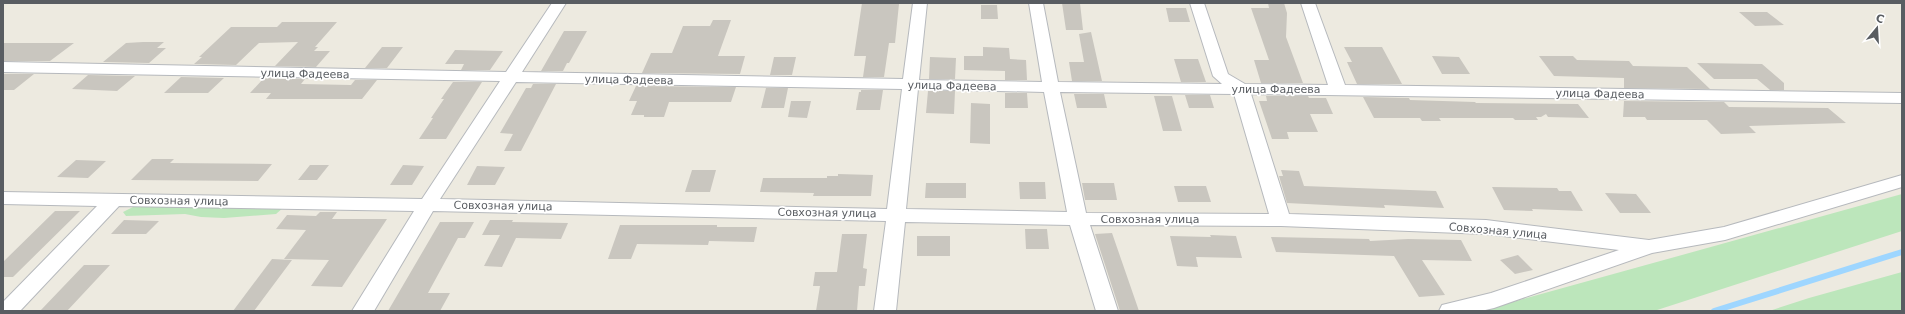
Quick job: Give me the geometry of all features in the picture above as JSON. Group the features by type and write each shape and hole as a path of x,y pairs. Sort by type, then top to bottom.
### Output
{"street":[{"path":"363,311 427,205 559,3"},
{"path":"885,311 920,3"},
{"path":"1036,3 1051,88 1078,219 1107,311"},
{"path":"1197,3 1221,76 1241,89 1280,220"},
{"path":"1308,3 1338,90"},
{"name":"улица Фадеева","path":"3,67 1051,88 1338,90 1902,98"},
{"path":"1450,311 1494,300 1649,247 1725,233 1902,181"},
{"name":"Совхозная улица","path":"3,198 427,205 1078,219 1280,220 1486,227 1649,247"},
{"path":"7,311 114,200"}],"green space":[{"path":"1902,194 1902,231 1654,311 1480,311"},
{"path":"137,205 284,207 276,214 224,218 201,217 185,214 126,216 123,212"},
{"path":"1902,272 1902,311 1769,311 1809,298"}],"building":[{"path":"862,3 899,4 895,43 889,43 884,77 863,77 866,56 854,56"},
{"path":"1062,3 1080,3 1083,30 1066,30"},
{"path":"1268,3 1284,3 1287,13 1286,37 1303,83 1261,83 1254,60 1269,60 1251,8 1269,8"},
{"path":"981,5 997,5 998,19 981,19"},
{"path":"1166,8 1186,8 1190,22 1169,22"},
{"path":"1739,12 1767,12 1784,25 1755,26"},
{"path":"713,20 731,20 718,56 745,56 740,74 642,73 651,53 672,53 683,26 710,26"},
{"path":"282,22 337,22 315,47 318,47 314,51 330,51 316,67 275,66 298,42 259,43 236,65 194,64 202,57 199,57 231,27 277,27"},
{"path":"564,31 587,31 563,71 541,71"},
{"path":"1091,32 1102,81 1072,81 1069,62 1084,62 1079,34"},
{"path":"164,42 157,48 166,48 149,63 103,62 126,43"},
{"path":"3,43 74,43 50,61 3,61"},
{"path":"382,47 403,47 387,68 365,68"},
{"path":"983,47 1009,48 1010,59 1026,60 1027,80 1005,80 1005,71 964,70 964,56 983,56"},
{"path":"1344,47 1382,47 1402,84 1357,84 1347,62 1352,62"},
{"path":"455,50 503,51 490,70 461,70 464,64 445,64"},
{"path":"1432,56 1459,57 1470,74 1442,74"},
{"path":"1539,56 1573,56 1577,60 1629,61 1633,66 1687,67 1710,89 1624,88 1624,78 1554,76"},
{"path":"774,57 796,57 792,75 770,75"},
{"path":"930,57 956,58 955,79 929,79"},
{"path":"1174,59 1198,59 1206,82 1181,82"},
{"path":"1697,63 1762,64 1784,83 1784,90 1770,90 1757,79 1714,79"},
{"path":"3,74 34,74 14,90 3,90"},
{"path":"88,75 135,76 117,91 72,89"},
{"path":"181,77 224,78 208,93 164,93"},
{"path":"264,78 305,79 301,84 351,85 355,80 377,80 362,99 266,99 271,93 250,93"},
{"path":"453,82 482,82 446,139 419,139 444,99 441,99"},
{"path":"533,84 556,84 521,151 504,151 513,134 500,133 526,88 531,88"},
{"path":"636,86 736,87 731,102 669,102 664,117 644,117 644,115 631,115 637,101 629,101"},
{"path":"766,88 788,88 784,108 761,108"},
{"path":"861,90 883,90 880,110 856,110 859,92 861,92"},
{"path":"928,91 955,91 954,114 926,113"},
{"path":"1005,93 1027,93 1028,108 1005,108"},
{"path":"1074,94 1104,94 1107,108 1077,108"},
{"path":"1185,95 1210,95 1214,108 1189,108"},
{"path":"1154,96 1172,96 1182,131 1163,131"},
{"path":"1266,96 1308,96 1309,98 1326,98 1333,114 1310,114 1318,132 1287,132 1289,139 1272,139 1259,101 1267,101"},
{"path":"1363,97 1409,98 1410,100 1476,103 1578,104 1589,118 1548,117 1546,114 1541,117 1536,117 1538,120 1515,120 1513,118 1439,118 1441,121 1422,121 1420,118 1374,118"},
{"path":"791,101 811,101 807,118 788,117"},
{"path":"1624,101 1724,102 1729,107 1828,108 1846,123 1749,126 1756,133 1721,134 1707,120 1647,120 1645,117 1623,117"},
{"path":"971,103 990,104 990,144 970,143"},
{"path":"152,159 174,159 170,163 272,164 258,181 131,180"},
{"path":"76,160 106,161 88,178 57,177"},
{"path":"310,165 329,165 317,180 298,180"},
{"path":"403,165 424,166 412,185 390,185"},
{"path":"477,166 505,167 495,185 467,185"},
{"path":"692,170 716,170 710,192 685,192"},
{"path":"1281,170 1299,171 1304,186 1436,191 1444,208 1384,205 1385,208 1287,203 1279,176 1283,176"},
{"path":"838,174 873,175 871,196 813,196 814,193 760,192 763,178 827,178 827,176 838,176"},
{"path":"1019,182 1045,182 1046,199 1020,199"},
{"path":"926,183 966,183 966,198 925,198"},
{"path":"1082,183 1114,183 1117,200 1085,200"},
{"path":"1174,186 1206,186 1211,202 1178,202"},
{"path":"1492,187 1557,188 1559,191 1571,191 1583,211 1532,209 1533,211 1504,210"},
{"path":"1605,193 1636,194 1651,213 1620,213"},
{"path":"55,211 80,211 13,277 3,277 3,262"},
{"path":"320,212 337,212 332,219 387,219 342,287 311,286 329,260 284,259 306,230 276,229 287,215 316,216"},
{"path":"124,220 159,221 146,234 111,234"},
{"path":"490,220 568,223 561,239 516,238 502,267 484,266 500,235 482,235"},
{"path":"440,222 474,222 465,238 458,238 428,293 450,293 440,311 388,311"},
{"path":"620,225 717,225 717,227 757,227 754,242 709,241 708,245 637,244 631,259 608,259"},
{"path":"1025,229 1047,229 1049,249 1026,249"},
{"path":"1112,233 1139,311 1120,311 1095,234"},
{"path":"842,234 867,234 863,268 867,269 865,286 859,286 857,311 816,311 820,286 813,286 815,272 837,272"},
{"path":"1210,235 1236,236 1242,258 1196,257 1198,267 1177,266 1170,236 1211,237"},
{"path":"917,236 950,236 950,256 917,256"},
{"path":"1271,237 1369,239 1370,241 1408,239 1461,240 1472,261 1422,260 1445,295 1419,297 1394,256 1276,252"},
{"path":"1518,255 1533,270 1515,274 1500,260"},
{"path":"272,259 292,260 254,311 233,311"},
{"path":"84,265 110,265 67,311 40,311"}],"waterway":[{"path":"1714,311 1902,252"}]}
